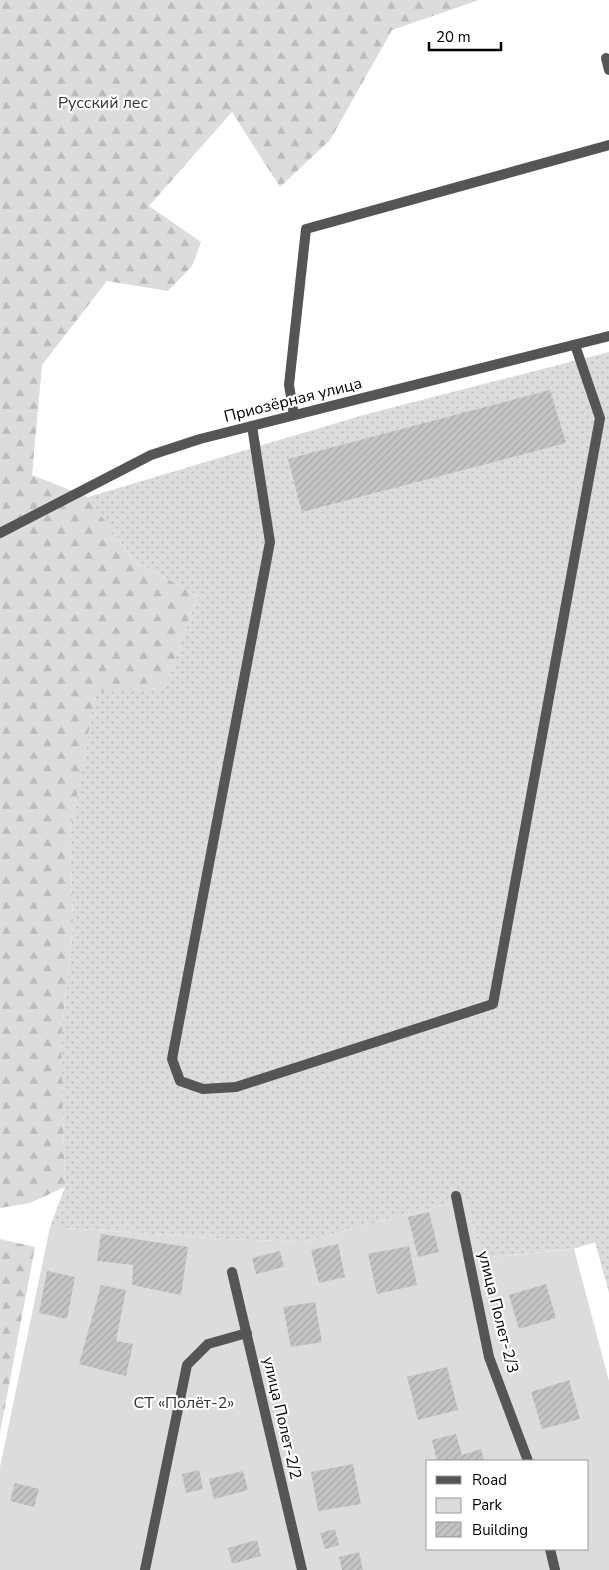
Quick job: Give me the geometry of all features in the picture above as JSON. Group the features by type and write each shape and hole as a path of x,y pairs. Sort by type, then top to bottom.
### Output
{"street":[{"path":"606,58 609,70"},
{"path":"294,415 289,385 306,229 609,145"},
{"name":"Приозёрная улица","path":"0,533 151,455 200,439 609,336"},
{"path":"252,426 270,542 172,1059 180,1082 203,1089 236,1087 493,1004 600,418 575,345"},
{"name":"улица Полет-2/3","path":"456,1196 489,1357 528,1460"},
{"name":"улица Полет-2/2","path":"232,1272 302,1570"},
{"path":"145,1570 188,1366 208,1344 246,1333"},
{"path":"550,1550 556,1570"}],"green space":[{"name":"Русский лес","path":"0,0 479,0 392,30 330,140 280,187 232,112 149,206 201,242 192,266 168,291 107,281 42,365 32,475 88,497 133,560 198,596 164,688 96,692 70,832 73,926 61,1039 65,1187 30,1203 0,1208"},
{"path":"609,352 609,1293 595,1242 573,1249 481,1258 466,1199 303,1242 226,1239 50,1227 65,1187 61,1039 73,926 70,832 96,691 164,688 198,596 133,560 88,497 367,414"},
{"name":"СТ «Полёт-2»","path":"466,1199 481,1258 574,1249 609,1381 609,1570 0,1570 0,1467 50,1227 226,1239 303,1242"},
{"path":"0,1239 35,1247 0,1433"}],"building":[{"path":"550,390 566,443 302,512 288,459"},
{"path":"429,1212 439,1252 418,1257 408,1217"},
{"path":"101,1234 188,1247 181,1295 132,1285 133,1265 97,1261"},
{"path":"338,1244 345,1277 319,1283 311,1250"},
{"path":"409,1246 417,1285 377,1294 368,1254"},
{"path":"280,1251 284,1267 256,1274 252,1258"},
{"path":"47,1271 75,1277 67,1319 39,1313"},
{"path":"546,1284 556,1318 519,1329 509,1295"},
{"path":"101,1285 126,1290 116,1341 133,1344 126,1376 79,1364"},
{"path":"315,1302 322,1342 291,1347 283,1307"},
{"path":"447,1367 458,1410 418,1420 407,1377"},
{"path":"569,1380 580,1419 542,1429 531,1392"},
{"path":"456,1434 462,1455 481,1449 484,1460 437,1460 432,1440"},
{"path":"353,1464 361,1504 318,1511 311,1472"},
{"path":"199,1470 203,1489 186,1493 182,1474"},
{"path":"243,1471 248,1490 214,1499 209,1479"},
{"path":"15,1483 39,1489 34,1507 10,1501"},
{"path":"335,1529 339,1545 325,1549 320,1533"},
{"path":"257,1540 261,1556 232,1564 228,1548"},
{"path":"359,1552 363,1570 342,1570 339,1557"}]}
